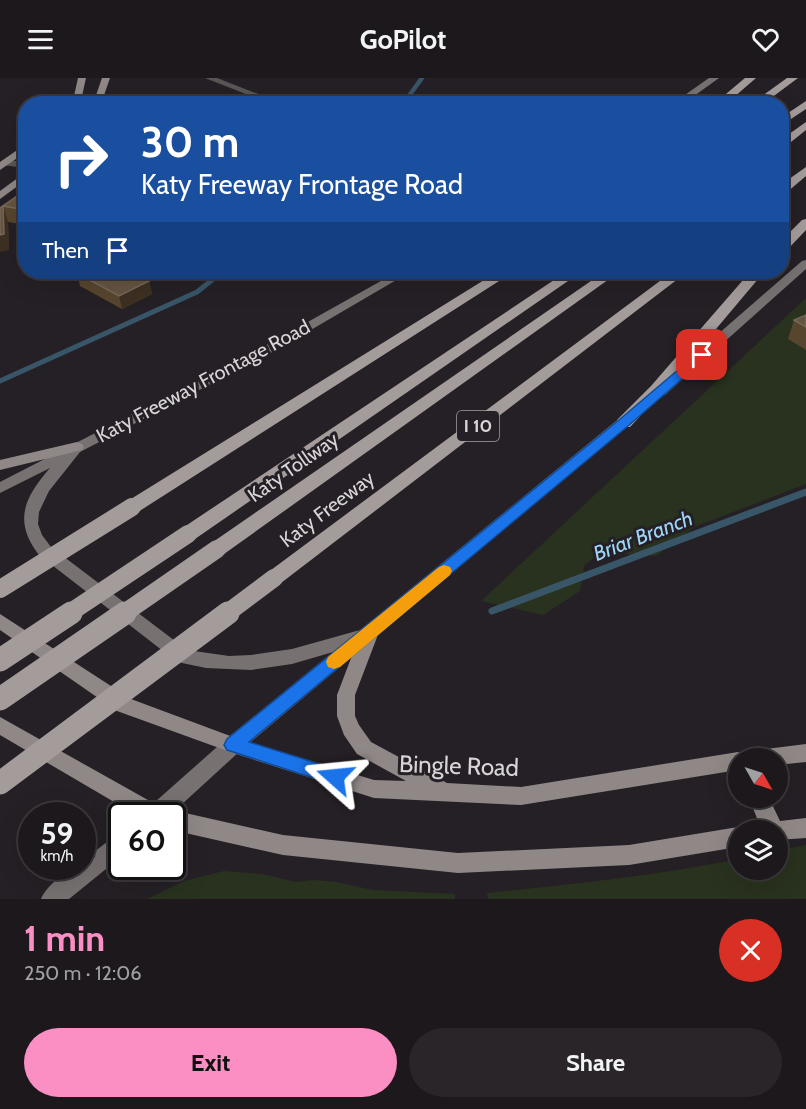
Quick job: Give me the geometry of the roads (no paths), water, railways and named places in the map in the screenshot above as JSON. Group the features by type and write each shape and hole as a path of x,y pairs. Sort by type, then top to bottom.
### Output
{"highway":[{"path":"729,96 751,78"},
{"path":"767,96 793,78"},
{"path":"789,117 806,104"},
{"path":"789,138 806,125"},
{"path":"789,184 806,170"},
{"path":"789,240 806,223"},
{"path":"0,589 495,279"},
{"name":"Katy Tollway","path":"0,660 564,279"},
{"name":"Katy Tollway","path":"0,699 602,279"},
{"name":"Katy Freeway","path":"0,783 671,279"},
{"path":"624,423 657,389 751,279"}],"main road":[{"path":"78,96 82,78"},
{"path":"100,96 106,78"},
{"path":"688,96 715,78"},
{"path":"3,165 18,153"},
{"path":"0,196 18,181"},
{"path":"789,278 806,263"},
{"name":"Katy Freeway Frontage Road","path":"0,488 276,345 392,279"},
{"path":"170,802 233,745 624,423 788,279"},
{"path":"77,447 39,495 32,508 30,519 33,534 45,551 182,656 208,662 271,663 303,656 370,632"},
{"path":"0,465 77,447"},
{"name":"Bingle Road","path":"0,621 124,705 233,745 374,789 521,796 728,764"},
{"path":"370,632 346,695 346,716 351,729 364,748 445,792"},
{"path":"0,725 131,802"},
{"path":"788,755 806,753"},
{"path":"186,823 283,845 458,863 629,855 728,839"},
{"path":"788,830 806,828"},
{"path":"52,899 108,854"}],"street":[{"path":"209,78 258,96"}],"waterway":[{"path":"409,96 422,78"},
{"path":"0,381 197,292 213,279"},
{"name":"Briar Branch","path":"492,611 806,492"}]}
